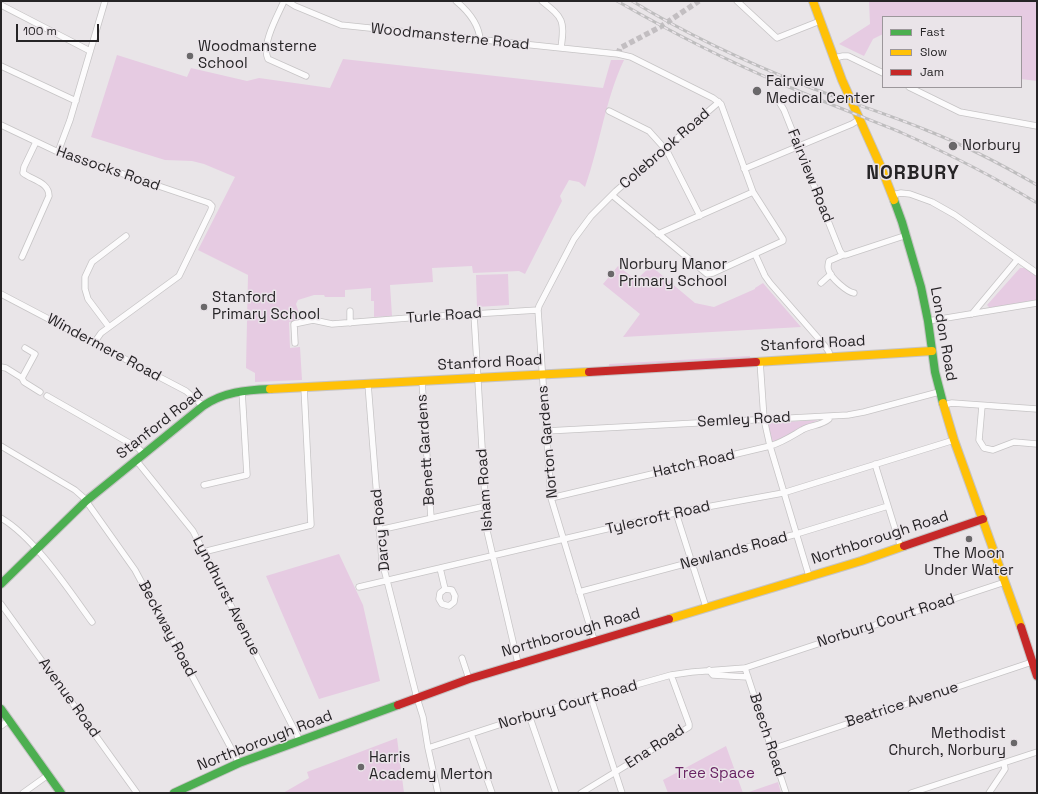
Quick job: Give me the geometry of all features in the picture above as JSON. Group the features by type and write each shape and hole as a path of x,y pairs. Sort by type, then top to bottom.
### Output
{"main road":[{"name":"London Road","path":"813,1 834,58 892,195 907,236 921,287 928,321 939,392 954,440 1037,676"},
{"name":"Stanford Road","path":"1,584 86,501 202,406 217,397 242,391 304,387 932,351"},
{"name":"Northborough Road","path":"174,793 239,763 469,678 901,548 983,519"},
{"path":"1,709 61,793"}],"street":[{"path":"58,152 76,101 104,1"},
{"path":"287,1 272,29 266,55 268,59 306,76"},
{"name":"Woodmansterne Road","path":"287,1 295,6 341,25 618,54 631,57 719,102"},
{"path":"456,1 464,8 475,23 480,40"},
{"path":"542,1 555,12 560,19 562,30 561,48"},
{"path":"737,1 777,38 820,22"},
{"path":"1,5 90,51"},
{"path":"834,58 848,56 882,73"},
{"path":"1,66 76,101"},
{"path":"911,88 964,114 1037,126"},
{"name":"Fairview Road","path":"775,99 778,100 784,110 840,251 843,255"},
{"path":"612,195 707,274 783,241 753,192 722,106 719,102"},
{"name":"Colebrook Road","path":"538,310 576,235 591,216 612,195 719,102"},
{"path":"609,110 649,131 665,148 700,216"},
{"path":"744,169 852,124 860,119"},
{"name":"Hassocks Road","path":"1,125 58,152 209,203 212,206 179,276 109,327"},
{"path":"22,257 48,196 46,186 23,173 24,167 36,142"},
{"path":"658,234 753,192"},
{"path":"892,195 901,193 910,194 932,202 954,215 1037,273"},
{"path":"94,343 101,333 109,327 88,299 85,289 85,277 92,262 126,236"},
{"path":"854,293 848,292 831,274 828,266 829,262 843,255 907,236"},
{"path":"755,254 765,276 770,283 825,346 830,357"},
{"path":"972,314 1017,260"},
{"path":"821,283 831,274"},
{"name":"Windermere Road","path":"1,294 186,391 202,406"},
{"path":"928,321 1037,303"},
{"name":"Turle Road","path":"295,343 294,324 313,320 330,324 538,310"},
{"name":"Norton Gardens","path":"538,310 551,498 594,640"},
{"path":"350,311 350,323"},
{"name":"Isham Road","path":"474,314 487,530 518,663"},
{"path":"22,378 35,354 25,348"},
{"path":"760,361 764,419 770,446 809,576"},
{"path":"1,367 6,368 22,378 24,382 40,392"},
{"name":"Benett Gardens","path":"422,381 431,518"},
{"name":"Darcy Road","path":"368,384 382,561 423,717 438,793"},
{"path":"203,552 311,525 304,387"},
{"path":"204,485 247,475 242,391"},
{"name":"Semley Road","path":"546,431 829,416 859,413 939,392"},
{"path":"47,396 138,448 144,454"},
{"path":"943,405 952,403 1037,409"},
{"path":"982,406 979,440 984,448 993,450 1014,442 1037,444"},
{"name":"Hatch Road","path":"551,498 770,446 785,441 804,429 824,422 829,419 829,416"},
{"name":"Tylecroft Road","path":"359,587 676,513 783,493 954,440"},
{"name":"Beckway Road","path":"1,446 81,494 135,570 239,763"},
{"name":"Lyndhurst Avenue","path":"136,460 190,526 300,741"},
{"path":"875,464 901,548"},
{"path":"379,530 486,506"},
{"name":"Newlands Road","path":"579,592 796,535 888,506"},
{"path":"676,513 706,607"},
{"path":"1,518 13,526 36,550 92,622"},
{"path":"440,568 445,589"},
{"name":"Norbury Court Road","path":"428,748 528,715 671,675 709,670 745,668 1005,582"},
{"name":"Avenue Road","path":"1,604 137,793"},
{"path":"462,658 469,678"},
{"name":"Beatrice Avenue","path":"772,749 1032,662"},
{"path":"745,668 748,677"},
{"name":"Norbury Court Road","path":"709,670 713,675 748,677"},
{"name":"Ena Road","path":"616,773 689,727 671,675"},
{"name":"Beech Road","path":"748,677 786,793"},
{"path":"591,698 622,793"},
{"path":"528,715 556,793"},
{"path":"1,726 9,720"},
{"path":"471,734 492,793"},
{"path":"911,793 1037,752"},
{"path":"989,793 1005,769 1004,763"},
{"path":"581,793 616,773"},
{"path":"24,793 48,775"}],"green space":[{"path":"869,1 1037,1 1037,81 1022,79 1022,16 882,16 882,34 873,39 864,56 839,44 870,24"},
{"path":"117,55 187,77 191,68 247,81 259,78 330,88 343,59 603,88 611,60 624,60 617,75 607,107 585,187 579,182 569,180 560,196 562,201 525,274 519,271 473,273 472,266 432,268 433,282 390,285 392,316 374,317 374,301 371,301 371,288 345,290 345,297 325,297 324,295 314,295 298,300 296,304 300,316 299,321 289,322 290,348 300,347 302,380 255,382 255,373 246,368 248,275 198,250 235,177 204,164 192,161 165,160 91,137"},
{"path":"618,266 636,280 651,266 695,303 714,307 755,289 763,283 801,327 623,337 640,314 603,284"},
{"path":"1020,268 1026,268 1037,277 1037,300 991,309 987,305"},
{"path":"508,274 509,305 477,307 476,275"},
{"path":"750,356 750,358 740,359 609,366 609,364"},
{"path":"818,420 788,436 772,442 768,423"},
{"path":"339,554 363,605 380,681 319,699 266,576"},
{"name":"Harris Academy Merton","path":"397,738 404,793 283,793 309,778 307,772"},
{"name":"Tree Space","path":"726,746 743,793 668,793 663,780"},
{"path":"778,782 781,793 746,793"}],"tunnel":[{"path":"618,54 620,48 660,27 699,1"}],"railway":[{"path":"617,1 678,35 740,65 935,148 987,174 1037,203"},
{"path":"632,1 697,37 763,68 809,87 940,136 982,155 1037,185"}],"traffic: fast":[{"path":"894,200 921,287 928,321 935,372 943,403"},
{"path":"1,584 86,501 203,406 211,401 227,395 244,391 270,389"},
{"path":"174,793 239,763 398,705"},
{"path":"1,709 61,793"}],"traffic: slow":[{"path":"813,1 842,80 894,200"},
{"path":"756,362 932,351"},
{"path":"270,389 589,372"},
{"path":"943,403 954,440 1021,627"},
{"path":"669,619 861,561 904,546"}],"traffic: jam":[{"path":"589,372 756,362"},
{"path":"904,546 983,519"},
{"path":"398,705 469,679 669,619"},
{"path":"1021,627 1037,676"}],"place":[{"name":"Woodmansterne School","path":"190,56"},
{"name":"Fairview Medical Center","path":"757,91"},
{"name":"Norbury","path":"953,146"},
{"name":"Norbury Manor Primary School","path":"611,274"},
{"name":"Stanford Primary School","path":"204,307"},
{"name":"The Moon Under Water","path":"969,539"},
{"name":"Methodist Church, Norbury","path":"1014,743"},
{"name":"Harris Academy Merton","path":"361,767"}],"district":[{"name":"NORBURY","path":"913,174"}]}
